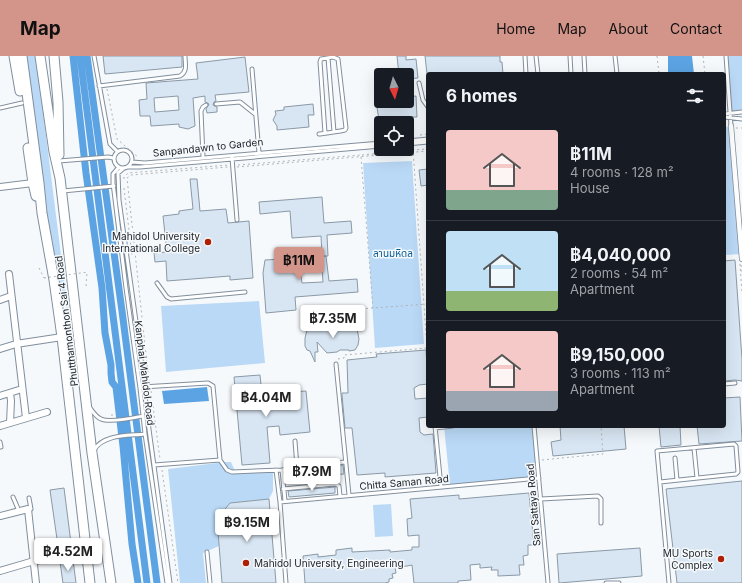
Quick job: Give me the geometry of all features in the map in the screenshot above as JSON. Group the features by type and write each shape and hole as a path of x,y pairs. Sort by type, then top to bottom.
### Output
{"main road":[{"path":"14,56 33,183 42,213"},
{"name":"Phutthamonthon Sai 4 Road","path":"22,56 42,213 62,337 90,583"},
{"path":"40,56 57,157"},
{"path":"48,56 57,157"},
{"path":"54,56 58,109 57,157"},
{"name":"Phutthamonthon Sai 4 Road","path":"57,157 92,453 111,583"}],"street":[{"path":"731,126 742,259"},
{"path":"0,187 33,183"},
{"path":"9,274 16,344 26,418"},
{"path":"0,300 11,296"},
{"path":"0,349 16,344 62,337"},
{"path":"0,396 22,389"},
{"path":"10,393 10,422"},
{"path":"0,426 46,412"},
{"path":"0,516 28,509 36,583"},
{"path":"0,571 34,561 87,553"}],"lane":[{"path":"94,56 110,144 117,151"},
{"path":"99,86 180,76 185,72 185,56"},
{"path":"524,56 526,72"},
{"path":"536,56 538,72"},
{"path":"570,56 572,72"},
{"path":"584,56 585,72"},
{"path":"615,56 617,72"},
{"path":"726,56 731,126"},
{"path":"318,134 334,132 345,130 346,126 338,59 334,57 321,59 320,62 325,133"},
{"path":"328,58 334,132"},
{"path":"252,69 259,153"},
{"path":"419,83 423,100 426,104"},
{"path":"216,104 240,102 255,114"},
{"path":"0,108 22,103"},
{"path":"203,157 201,111 206,105"},
{"path":"726,114 742,112"},
{"path":"726,117 742,119"},
{"path":"414,140 426,139"},
{"path":"414,143 426,142"},
{"path":"132,162 145,163 203,157 232,157 259,153 374,144"},
{"path":"128,166 140,167 232,157 374,147"},
{"path":"123,149 128,151 132,156 132,162 124,168 119,167 114,163 113,158 117,151 123,149"},
{"path":"57,157 85,160 113,158"},
{"path":"232,157 237,220"},
{"name":"Kanphai Mahidol Road","path":"119,167 113,174 126,288 142,387 145,434 152,465 170,583"},
{"name":"Kanphai Mahidol Road","path":"124,168 118,173 120,200 167,583"},
{"path":"62,192 114,186"},
{"path":"157,283 167,297 171,299 245,292"},
{"path":"336,364 349,495"},
{"path":"142,387 208,383 213,386 220,460 227,470 232,472 282,470 345,462"},
{"path":"726,384 735,384"},
{"path":"87,405 96,416 102,419 114,420 143,416"},
{"path":"435,428 441,487"},
{"name":"San Sattaya Road","path":"534,428 548,583"},
{"path":"92,453 98,444 110,438 145,434"},
{"path":"295,441 297,467"},
{"path":"0,442 1,447"},
{"path":"660,482 737,473 736,446 734,444 657,451 669,583"},
{"path":"694,448 697,478"},
{"path":"675,458 677,480"},
{"path":"152,465 220,460"},
{"path":"276,470 286,583"},
{"path":"282,470 285,501"},
{"name":"Chitta Saman Road","path":"280,502 539,478"},
{"path":"284,489 335,484 339,486 340,496"},
{"path":"541,499 598,496 601,499 601,523"},
{"path":"13,497 19,511"},
{"path":"28,509 31,509 29,498"},
{"path":"207,552 210,583"},
{"path":"606,583 619,583"}],"path":[{"path":"657,56 659,72"},
{"path":"703,56 705,72"},
{"name":"Sanpandawn to Garden","path":"106,86 117,139 142,160"},
{"path":"414,150 426,150"},
{"path":"426,150 414,152 426,333"},
{"path":"361,157 361,155 374,154"},
{"path":"178,583 150,387 128,178 131,175 374,156"},
{"path":"361,157 373,308"},
{"path":"39,268 44,278 88,272 86,286"},
{"path":"331,311 424,304"},
{"path":"338,359 344,358 344,355 426,348"},
{"path":"537,460 603,454 601,428"}],"green space":[{"path":"24,56 36,56 69,319 57,268 44,197"},
{"path":"726,56 742,56 742,112 730,113"},
{"path":"731,126 742,254 726,255 726,127"},
{"name":"ลานมหิดล","path":"412,161 424,344 375,348 363,163"},
{"path":"259,301 265,363 166,372 161,306"},
{"path":"444,428 534,428 539,478 450,486"},
{"path":"231,462 235,471 273,468 273,491 269,499 230,503 217,519 219,546 203,553 206,583 180,583 168,469"},
{"path":"391,504 393,536 375,537 373,505"}],"water":[{"path":"668,56 692,56 694,72 668,72"},
{"path":"207,387 209,401 164,404 162,391"}],"building":[{"path":"103,56 182,56 182,67 105,74"},
{"path":"397,56 406,56 406,60 416,59 418,78 414,78 414,68 398,68"},
{"path":"425,56 500,56 503,72 427,72"},
{"path":"245,57 249,92 215,95 216,101 213,105 217,107 217,112 207,113 206,109 209,104 205,102 205,96 193,98 195,126 188,129 179,127 179,124 151,126 150,116 140,116 139,100 147,99 146,83 198,79 196,63","holes":["178,96 179,110 155,112 154,98"]},
{"path":"414,96 416,96 417,117 378,116 377,108 414,108"},
{"path":"313,104 314,115 308,115 309,127 277,130 277,126 273,120 276,114 275,111 284,110 284,107"},
{"path":"426,169 426,185 421,186 419,170"},
{"name":"Mahidol University International College","path":"190,179 197,179 200,211 226,209 228,223 249,221 253,278 230,280 230,276 167,281 166,261 155,262 154,253 167,252 163,216 179,214 179,211 193,209"},
{"path":"322,197 324,223 351,221 352,233 327,235 328,256 322,256 321,236 292,238 290,211 260,214 259,202"},
{"path":"287,249 288,259 326,256 329,281 357,279 358,292 295,297 296,310 266,313 263,273 265,260 281,259 280,250","holes":["322,268 323,282 302,283 300,270"]},
{"path":"735,260 742,359 742,381 726,381 726,261"},
{"path":"364,321 365,323 357,329 359,339 355,350 340,350 337,352 327,353 317,342 318,352 315,352 315,362 310,351 307,350 305,346 307,330 322,330 332,324 348,330 347,326 353,326"},
{"path":"426,350 426,384 419,385 414,388 415,399 426,398 426,417 419,418 420,432 424,435 433,434 436,473 385,477 385,473 357,475 352,428 345,428 342,395 342,393 348,393 347,360 377,357 376,354"},
{"path":"260,375 263,404 278,403 277,393 306,391 310,432 280,435 279,426 267,427 270,463 242,465 234,377"},
{"path":"740,397 742,441 699,444 697,428 726,428 726,398"},
{"path":"560,428 624,428 626,449 553,456 551,442 561,440"},
{"path":"659,428 680,428 681,445 661,447"},
{"path":"343,465 344,474 304,477 304,469"},
{"path":"742,481 742,583 677,583 666,489"},
{"path":"335,487 335,493 289,497 288,491"},
{"path":"64,488 72,551 59,553 50,490"},
{"path":"529,493 534,545 528,545 528,555 523,556 524,565 519,565 520,575 498,576 498,570 491,570 492,567 480,568 480,564 470,565 471,580 458,581 458,583 414,583 412,565 395,567 396,573 392,574 393,578 389,579 389,582 385,583 305,583 303,556 318,554 318,557 336,555 336,550 352,548 352,552 390,550 390,552 412,550 412,547 419,547 419,535 408,536 407,519 412,518 410,499 459,495 459,499"},
{"path":"269,499 276,583 222,583 217,519 230,503"},
{"path":"640,548 642,576 559,583 557,554"},
{"path":"73,560 76,583 63,583 60,562"}],"waterway":[{"path":"73,56 86,173 102,288 105,333 111,365 112,382 116,387 132,544 138,583"},
{"path":"80,56 147,583"},
{"path":"87,56 157,583"}],"place":[{"name":"Mahidol University International College","path":"208,242"},
{"name":"MU Sports Complex","path":"721,559"},
{"name":"Mahidol University, Engineering","path":"246,563"}]}
